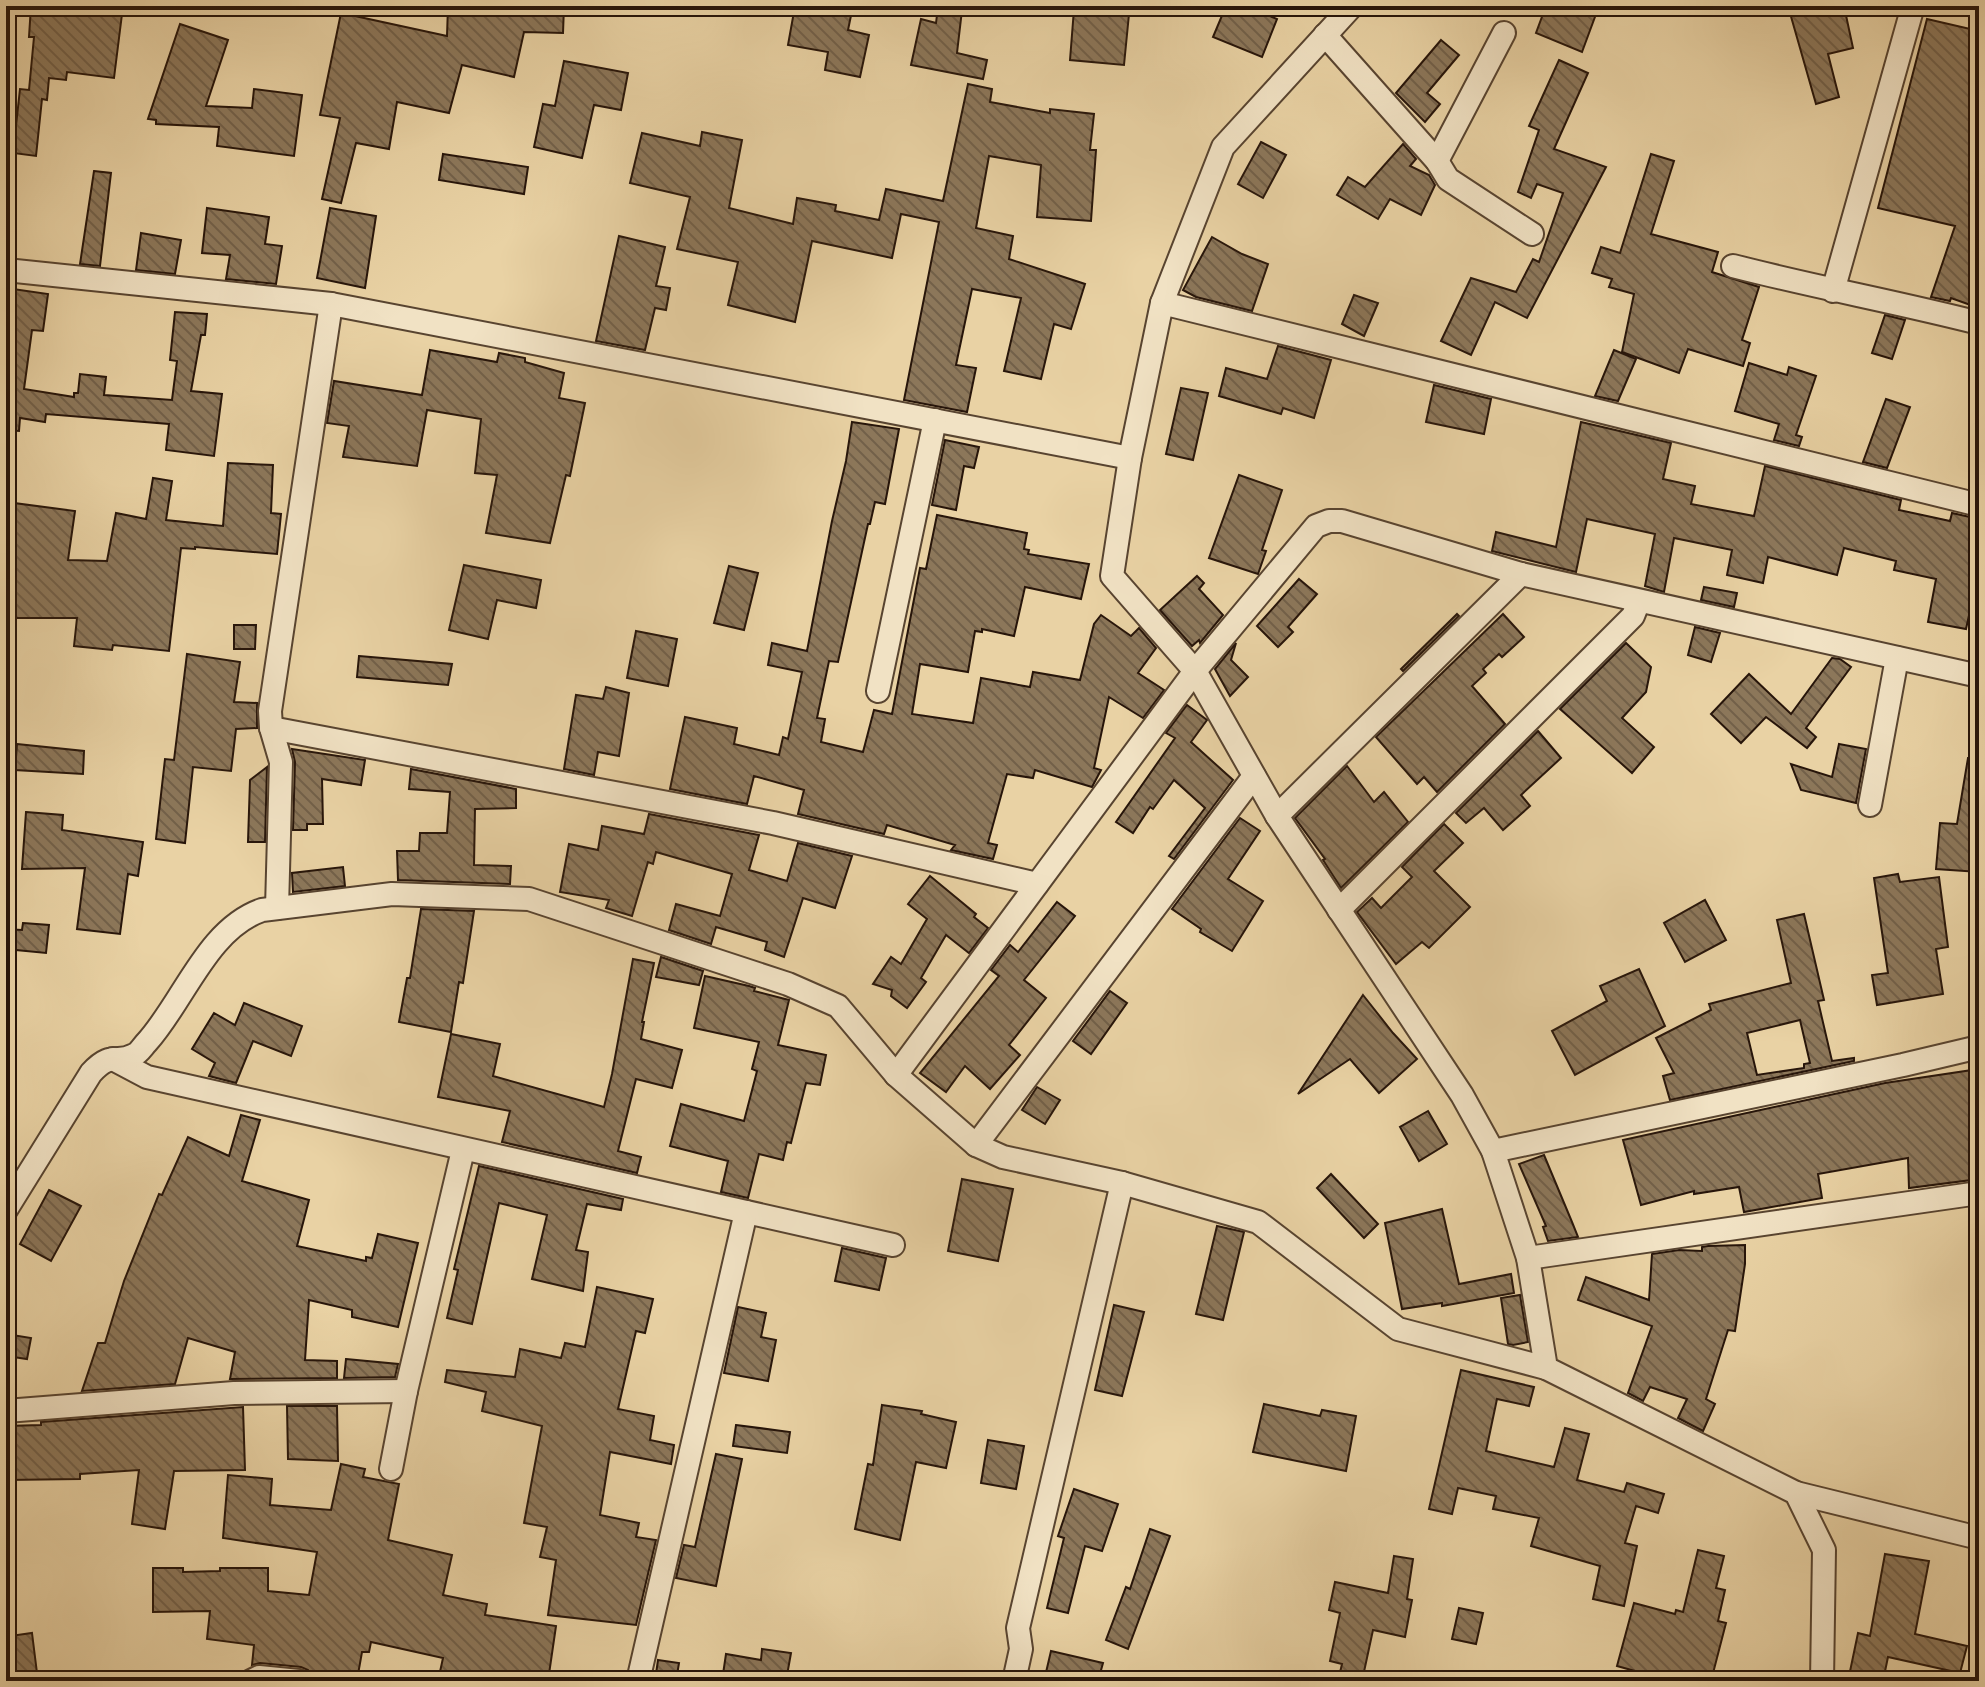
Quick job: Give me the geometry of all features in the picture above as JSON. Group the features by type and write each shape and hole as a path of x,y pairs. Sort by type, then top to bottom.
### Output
{"street":[{"path":"1352,6 1223,147 1162,303 1130,458 1112,576 1195,671 1277,816 1462,1095 1493,1151 1528,1258 1546,1368"},
{"path":"1833,291 1913,6"},
{"path":"1437,161 1504,33"},
{"path":"1325,35 1437,161 1448,179 1532,234"},
{"path":"1733,266 1979,323"},
{"path":"6,270 331,304 1130,458"},
{"path":"1162,303 1979,505"},
{"path":"277,908 281,762 271,728 270,711 331,304"},
{"path":"878,691 935,420"},
{"path":"896,1075 1195,671 1316,526 1329,521 1342,521 1521,574 1979,676"},
{"path":"1277,816 1521,574"},
{"path":"1339,910 1633,616 1639,601"},
{"path":"1870,805 1897,658"},
{"path":"271,728 773,823 1037,884"},
{"path":"976,1145 1254,776"},
{"path":"6,1210 91,1073 102,1060 134,1056 154,1034 222,935 248,915 277,908 392,894 529,899 788,984 838,1006 896,1075 976,1145 1003,1157 1122,1183 1258,1222 1398,1329 1546,1368 1796,1493 1979,1538"},
{"path":"1493,1151 1979,1047"},
{"path":"113,1059 147,1077 893,1245"},
{"path":"391,1469 406,1391 463,1150"},
{"path":"1014,1681 1021,1649 1018,1628 1122,1183"},
{"path":"1528,1258 1979,1193"},
{"path":"638,1681 746,1212"},
{"path":"6,1411 234,1393 406,1391"},
{"path":"1796,1493 1824,1550 1826,1680"},
{"path":"251,1681 259,1677 299,1681"}],"building":[{"path":"31,6 123,6 114,78 67,72 66,80 49,78 47,100 42,99 36,156 13,153 20,89 29,90 34,37 29,37"},
{"path":"448,6 564,6 563,33 524,32 514,77 462,65 449,113 397,102 389,149 356,143 341,203 322,199 340,118 320,115 341,13 447,36"},
{"path":"795,6 853,6 848,30 869,35 860,77 825,70 828,52 788,45"},
{"path":"1226,6 1245,6 1277,19 1262,57 1213,37"},
{"path":"1546,6 1599,6 1582,52 1536,33"},
{"path":"1788,6 1844,6 1853,48 1828,54 1839,97 1816,104"},
{"path":"938,7 962,10 957,53 987,60 983,79 911,65 921,19 936,23"},
{"path":"1074,9 1129,14 1124,65 1070,60"},
{"path":"1927,19 1979,31 1979,308 1951,298 1950,301 1931,297 1955,226 1878,208"},
{"path":"180,24 228,40 206,106 252,108 254,89 302,95 294,156 217,146 219,127 156,124 156,120 148,119"},
{"path":"1441,40 1459,55 1427,93 1440,104 1425,122 1396,93"},
{"path":"1559,60 1588,73 1554,149 1606,167 1527,318 1495,302 1471,355 1441,341 1471,278 1516,292 1533,259 1539,262 1563,193 1537,184 1531,198 1518,192 1539,130 1529,126"},
{"path":"564,61 628,73 621,110 594,105 582,158 534,147 543,104 555,106"},
{"path":"968,84 992,89 990,102 1050,113 1050,109 1094,114 1090,150 1096,150 1091,221 1037,217 1041,165 989,156 976,228 1013,236 1009,259 1085,284 1071,329 1054,324 1041,379 1004,371 1021,298 972,289 956,365 976,368 967,412 904,400 939,222 901,214 892,258 812,241 795,322 728,305 738,262 677,249 690,197 630,183 642,133 700,146 702,132 742,140 729,208 793,224 797,198 836,205 835,211 879,220 886,189 943,201"},
{"path":"1261,142 1286,155 1263,198 1238,184"},
{"path":"1403,144 1416,159 1410,166 1429,175 1435,185 1421,215 1390,199 1378,219 1337,195 1348,177 1365,187"},
{"path":"443,154 528,167 524,194 439,180"},
{"path":"1651,154 1674,161 1651,234 1718,252 1712,272 1759,287 1742,340 1750,343 1743,366 1688,349 1679,373 1622,352 1634,294 1609,287 1612,279 1592,273 1601,247 1620,253"},
{"path":"94,171 111,173 100,266 80,264"},
{"path":"207,208 269,217 265,244 282,246 276,284 226,279 230,255 202,253"},
{"path":"330,208 376,216 365,288 317,278"},
{"path":"141,233 181,240 175,274 136,270"},
{"path":"619,236 665,247 656,286 670,288 666,310 655,308 645,350 596,341"},
{"path":"1212,237 1268,264 1252,311 1196,297 1183,290"},
{"path":"6,288 48,294 43,331 32,330 24,389 74,397 74,393 78,393 80,374 106,377 104,395 172,400 177,361 170,360 175,312 207,314 191,391 222,394 214,456 166,450 169,424 46,414 45,422 20,418 19,431 6,430 6,345 9,326 6,326"},
{"path":"1354,295 1378,303 1364,336 1342,324"},
{"path":"1885,315 1905,320 1892,359 1872,353"},
{"path":"1278,346 1331,360 1314,418 1283,408 1281,414 1219,396 1226,368 1267,379"},
{"path":"430,350 497,362 499,353 525,358 525,362 564,373 559,398 585,403 570,476 566,475 550,543 486,533 497,475 475,473 481,419 427,410 417,466 343,457 349,426 327,423 334,381 422,395"},
{"path":"1614,350 1636,359 1618,401 1595,396"},
{"path":"1749,363 1787,375 1789,367 1816,376 1796,435 1802,437 1799,446 1774,440 1779,424 1735,411"},
{"path":"1434,385 1491,399 1484,434 1426,422"},
{"path":"1181,388 1208,393 1193,460 1166,454"},
{"path":"1886,399 1910,407 1887,468 1863,462"},
{"path":"852,422 899,429 885,504 875,502 868,524 838,662 829,661 817,718 825,719 821,742 863,752 874,710 892,714 920,568 926,569 937,515 1027,533 1024,549 1029,550 1028,554 1089,564 1081,599 1025,587 1014,636 982,629 982,632 975,631 968,672 920,664 912,714 973,723 981,678 1030,687 1033,672 1080,680 1094,624 1101,615 1131,636 1139,628 1156,648 1138,673 1164,690 1143,718 1109,697 1094,768 1101,770 1092,787 1035,770 1033,778 1007,774 988,843 997,845 993,859 951,850 955,845 887,825 884,834 798,814 804,790 754,776 747,804 670,789 685,717 737,728 734,744 779,755 783,737 788,739 802,672 768,665 772,643 807,651"},
{"path":"1581,422 1671,443 1663,479 1695,486 1691,504 1754,516 1765,466 1901,500 1899,510 1950,521 1952,513 1979,519 1979,594 1974,593 1966,629 1928,622 1936,579 1894,570 1896,561 1844,548 1837,575 1768,557 1763,583 1727,575 1732,550 1674,538 1664,592 1645,586 1655,534 1587,519 1576,572 1492,551 1496,532 1556,547"},
{"path":"945,440 979,447 974,468 964,466 956,510 932,505"},
{"path":"228,463 273,465 271,513 281,514 277,554 181,548 169,651 113,645 112,650 74,646 77,618 14,618 14,597 6,595 6,502 75,511 68,560 107,561 116,513 146,519 153,478 172,481 166,520 223,526"},
{"path":"1239,475 1282,490 1262,550 1266,551 1258,574 1209,558"},
{"path":"464,565 541,580 536,608 497,600 488,639 449,630"},
{"path":"729,566 758,573 744,630 714,623"},
{"path":"1197,576 1204,583 1199,589 1223,615 1200,643 1199,640 1192,646 1160,610"},
{"path":"1299,579 1317,594 1288,627 1293,632 1278,647 1257,626"},
{"path":"1704,587 1737,593 1734,607 1701,600"},
{"path":"1457,614 1459,616 1403,671 1401,669"},
{"path":"1503,614 1524,637 1483,669 1486,673 1472,686 1505,724 1437,792 1424,777 1417,784 1376,737"},
{"path":"234,625 256,625 255,649 234,649"},
{"path":"1695,627 1720,633 1711,662 1688,655"},
{"path":"636,631 677,639 668,686 627,678"},
{"path":"1236,643 1231,660 1248,677 1230,696 1215,669"},
{"path":"1626,643 1651,667 1646,692 1622,718 1654,747 1632,773 1560,709"},
{"path":"187,654 240,662 234,702 257,703 257,728 236,729 231,771 193,767 185,843 156,839 165,759 174,760"},
{"path":"359,656 452,664 448,685 357,677"},
{"path":"1832,658 1840,659 1851,667 1806,728 1816,737 1807,748 1766,717 1741,743 1711,714 1749,674 1791,714"},
{"path":"606,687 629,693 619,756 598,752 594,775 564,769 576,695 603,699"},
{"path":"1187,705 1207,720 1191,742 1233,780 1174,859 1169,856 1205,808 1174,780 1153,809 1150,807 1133,833 1116,822 1175,738 1166,733"},
{"path":"1538,731 1561,758 1521,795 1530,806 1503,830 1484,808 1466,823 1456,813"},
{"path":"17,744 84,751 83,774 15,770"},
{"path":"1839,744 1866,749 1856,803 1801,790 1791,764 1832,777"},
{"path":"292,749 365,760 361,785 322,779 323,824 307,824 307,830 293,830 295,762"},
{"path":"1968,758 1979,759 1979,872 1936,869 1940,823 1957,824"},
{"path":"1347,766 1374,802 1384,792 1408,822 1341,888 1325,859 1295,818"},
{"path":"267,767 265,842 248,842 250,780"},
{"path":"411,769 516,789 516,808 475,809 474,865 511,866 510,884 398,880 397,851 419,851 420,833 447,833 450,792 409,789"},
{"path":"26,812 63,815 62,830 143,842 138,876 128,874 120,934 77,929 85,868 22,869"},
{"path":"649,814 759,835 749,870 787,881 798,843 852,856 835,908 803,898 784,957 765,950 767,942 716,927 711,944 669,930 676,904 720,916 732,874 656,852 653,864 648,862 632,916 606,908 609,900 560,892 569,844 598,850 602,826 644,834"},
{"path":"1240,818 1260,831 1228,879 1263,901 1232,951 1200,932 1201,929 1172,909"},
{"path":"1444,824 1463,843 1434,871 1470,907 1429,948 1422,942 1396,964 1357,912 1372,898 1381,908 1412,877 1402,867"},
{"path":"343,867 345,886 293,892 292,873"},
{"path":"1898,874 1900,882 1939,877 1948,947 1936,949 1943,994 1877,1005 1872,975 1888,973 1874,878"},
{"path":"930,876 976,914 974,917 988,928 969,953 946,935 921,978 926,982 907,1008 891,996 892,990 873,984 891,957 901,964 927,919 908,904"},
{"path":"1705,900 1726,940 1685,962 1664,923"},
{"path":"1057,902 1075,916 1024,980 1046,998 1009,1045 1020,1055 990,1089 965,1066 946,1092 920,1073 999,976 991,970 1010,945 1018,952"},
{"path":"421,909 474,911 463,983 459,982 451,1032 399,1022"},
{"path":"1804,914 1824,1000 1818,1001 1832,1061 1854,1058 1854,1061 1670,1100 1663,1076 1674,1073 1656,1038 1711,1010 1709,1004 1791,983 1777,920","holes":["1800,1020 1810,1063 1804,1064 1804,1068 1757,1075 1747,1033"]},
{"path":"23,923 49,925 46,953 6,949 6,929 22,930"},
{"path":"661,957 703,971 699,985 656,977"},
{"path":"633,959 654,963 641,1039 682,1050 672,1088 636,1079 618,1151 641,1157 637,1173 502,1142 510,1111 438,1097 451,1034 500,1044 493,1076 604,1107"},
{"path":"1639,969 1665,1026 1575,1075 1552,1031 1607,1001 1600,986"},
{"path":"705,976 749,986 755,988 754,991 789,1000 778,1045 826,1055 820,1085 806,1083 791,1143 787,1142 783,1160 759,1154 748,1198 721,1192 728,1161 670,1146 681,1104 744,1121 757,1071 752,1069 759,1042 694,1028"},
{"path":"1110,991 1127,1003 1091,1054 1073,1041"},
{"path":"1363,995 1417,1059 1379,1093 1350,1059 1298,1094"},
{"path":"244,1003 302,1026 291,1056 253,1041 236,1083 209,1076 215,1063 192,1049 214,1013 235,1025"},
{"path":"1979,1069 1979,1179 1909,1188 1908,1158 1818,1174 1822,1198 1744,1212 1739,1187 1694,1194 1694,1191 1641,1205 1623,1140 1885,1083"},
{"path":"1037,1087 1060,1100 1045,1124 1022,1110"},
{"path":"1428,1111 1447,1144 1419,1161 1400,1127"},
{"path":"241,1115 260,1120 242,1181 309,1200 297,1246 366,1261 366,1257 372,1258 378,1234 418,1243 398,1327 352,1317 352,1310 309,1300 305,1360 337,1361 337,1378 230,1379 235,1352 188,1338 175,1384 82,1391 98,1343 105,1343 124,1281 159,1194 162,1195 188,1137 229,1156"},
{"path":"1544,1155 1578,1237 1548,1241 1543,1227 1546,1226 1519,1164"},
{"path":"479,1166 623,1199 621,1210 587,1204 576,1250 588,1252 583,1291 532,1279 547,1215 499,1203 472,1324 447,1318 458,1270 454,1269"},
{"path":"1331,1174 1378,1224 1364,1238 1317,1188"},
{"path":"962,1179 1013,1189 998,1261 948,1251"},
{"path":"49,1190 81,1206 51,1261 20,1244"},
{"path":"1442,1209 1459,1284 1511,1274 1514,1293 1442,1306 1442,1303 1402,1309 1385,1223"},
{"path":"1217,1226 1244,1232 1223,1320 1196,1314"},
{"path":"1745,1245 1735,1331 1728,1330 1706,1399 1715,1404 1703,1431 1678,1418 1687,1399 1650,1387 1643,1401 1628,1393 1652,1326 1578,1300 1586,1277 1649,1300 1652,1254 1702,1251 1702,1247 1708,1246"},
{"path":"842,1248 886,1258 879,1290 835,1281"},
{"path":"597,1287 653,1299 645,1333 636,1331 618,1409 654,1416 650,1440 674,1445 671,1464 610,1452 600,1515 639,1523 636,1537 656,1540 636,1625 548,1615 556,1560 540,1557 547,1527 524,1523 542,1426 482,1411 486,1392 445,1382 447,1370 515,1377 520,1349 561,1358 565,1343 585,1347"},
{"path":"1520,1295 1528,1342 1513,1345 1508,1344 1501,1298"},
{"path":"1114,1305 1144,1312 1122,1396 1095,1390"},
{"path":"738,1307 766,1313 761,1337 776,1340 768,1381 724,1373"},
{"path":"6,1334 31,1338 27,1359 6,1356"},
{"path":"346,1359 398,1364 395,1377 344,1378"},
{"path":"1461,1370 1534,1387 1529,1406 1497,1399 1486,1451 1554,1467 1565,1428 1589,1434 1577,1480 1624,1492 1627,1483 1664,1494 1658,1513 1636,1506 1625,1543 1637,1546 1624,1606 1593,1599 1600,1566 1531,1546 1539,1518 1493,1509 1496,1496 1458,1488 1452,1514 1429,1509"},
{"path":"1264,1404 1320,1416 1322,1410 1356,1416 1346,1471 1253,1452"},
{"path":"882,1405 922,1411 921,1414 956,1422 946,1468 916,1462 900,1540 855,1529 868,1464 873,1465"},
{"path":"287,1406 337,1406 338,1461 288,1459"},
{"path":"243,1407 245,1470 174,1471 165,1529 132,1524 139,1470 80,1474 80,1479 6,1480 6,1426"},
{"path":"736,1425 790,1432 787,1453 733,1446"},
{"path":"988,1440 1024,1446 1016,1489 981,1483"},
{"path":"716,1454 742,1459 716,1586 676,1578 684,1545 695,1547"},
{"path":"341,1464 365,1469 363,1477 399,1484 388,1540 452,1555 443,1595 487,1604 485,1615 556,1626 548,1681 438,1681 443,1658 371,1642 369,1652 362,1652 357,1680 316,1673 313,1681 308,1670 301,1667 252,1665 254,1645 207,1639 210,1611 153,1612 153,1568 183,1568 183,1572 268,1568 268,1591 309,1595 317,1552 223,1538 228,1475 272,1479 270,1505 331,1510"},
{"path":"1074,1489 1118,1504 1102,1551 1085,1546 1068,1613 1047,1608 1064,1538 1058,1536"},
{"path":"1150,1529 1170,1536 1128,1649 1106,1640 1126,1587 1130,1589"},
{"path":"1698,1550 1724,1556 1716,1588 1725,1590 1718,1621 1726,1623 1711,1681 1687,1681 1654,1673 1653,1676 1617,1666 1634,1603 1675,1614 1676,1610 1683,1612"},
{"path":"1885,1554 1929,1561 1915,1634 1967,1646 1960,1673 1888,1657 1883,1681 1848,1681 1858,1633 1870,1636"},
{"path":"1394,1556 1413,1559 1407,1599 1412,1600 1405,1637 1373,1630 1362,1681 1338,1681 1342,1664 1330,1661 1340,1613 1329,1610 1335,1582 1388,1593"},
{"path":"1459,1608 1483,1613 1476,1644 1452,1639"},
{"path":"32,1633 38,1681 16,1681 10,1636"},
{"path":"762,1649 791,1653 786,1681 722,1681 726,1654 761,1660"},
{"path":"1051,1651 1103,1663 1098,1681 1044,1681"},
{"path":"658,1660 679,1663 676,1681 655,1681"}]}
